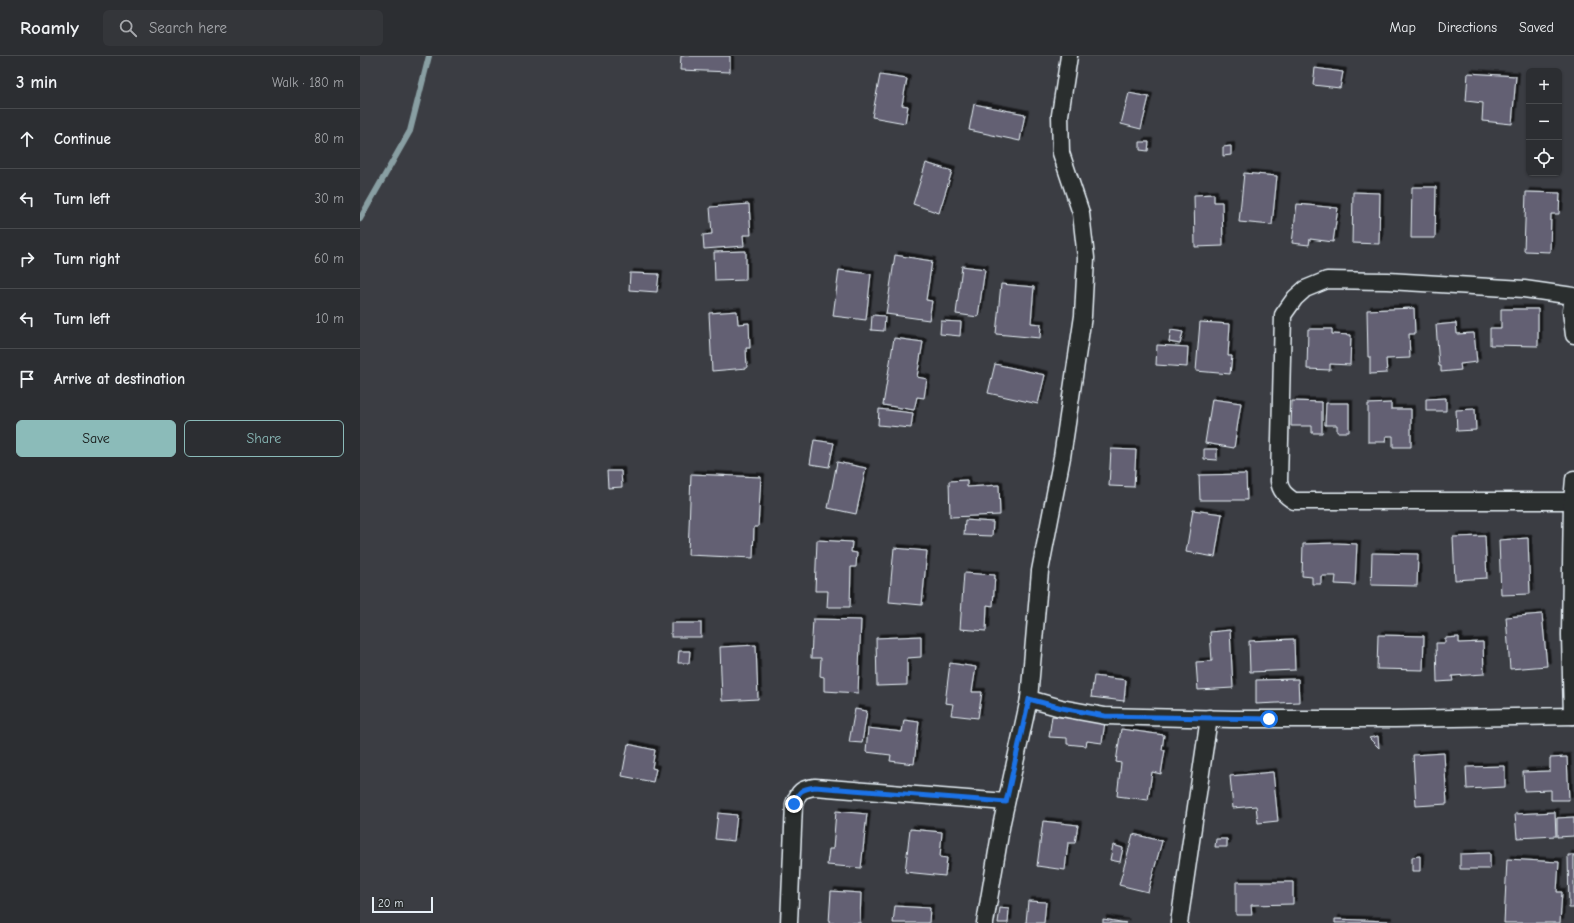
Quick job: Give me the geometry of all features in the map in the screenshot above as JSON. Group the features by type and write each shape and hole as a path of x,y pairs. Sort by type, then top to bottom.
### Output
{"street":[{"path":"985,923 1006,802 1029,699 1040,571 1049,530 1068,418 1083,316 1086,265 1081,213 1061,153 1060,115 1069,56"},
{"path":"1572,501 1294,501 1286,496 1280,488 1278,481 1283,315 1295,298 1305,289 1327,280 1388,281 1524,289 1573,294 1571,311 1574,335"},
{"path":"1029,699 1062,708 1105,716 1395,719 1573,716 1570,635 1572,501 1574,478"},
{"path":"1179,923 1209,718"},
{"path":"789,923 794,804 797,796 805,788 815,787 1006,802"}],"building":[{"path":"681,56 730,56 730,72 680,70"},
{"path":"1315,68 1343,72 1340,88 1313,85"},
{"path":"1468,73 1516,76 1512,124 1482,121 1483,103 1466,101"},
{"path":"880,75 907,79 902,105 908,106 905,123 872,117"},
{"path":"1129,93 1149,97 1141,129 1121,124"},
{"path":"974,104 1025,114 1020,141 969,130"},
{"path":"1140,142 1149,142 1148,151 1140,150"},
{"path":"1231,146 1231,155 1223,156 1223,147"},
{"path":"926,163 952,171 939,213 913,204"},
{"path":"1244,173 1277,176 1272,225 1239,222"},
{"path":"1412,187 1436,187 1435,238 1411,238"},
{"path":"1353,192 1380,193 1379,244 1352,243"},
{"path":"1526,192 1560,193 1559,214 1551,214 1550,252 1524,251"},
{"path":"1214,194 1214,202 1222,202 1223,246 1195,247 1194,195"},
{"path":"749,204 751,235 743,235 744,246 704,249 703,235 712,234 710,207"},
{"path":"1297,204 1338,208 1333,242 1310,239 1309,245 1292,243"},
{"path":"746,251 746,280 715,281 714,252"},
{"path":"895,255 932,261 926,300 932,301 929,320 886,314"},
{"path":"962,266 985,269 978,317 956,314"},
{"path":"839,270 871,274 866,320 833,316"},
{"path":"630,273 659,274 657,292 629,290"},
{"path":"1001,284 1034,287 1031,323 1041,324 1040,338 996,334"},
{"path":"1414,308 1415,334 1409,334 1410,358 1386,359 1387,373 1370,374 1370,357 1368,357 1367,310"},
{"path":"1501,309 1538,309 1538,346 1490,345 1490,328 1501,328"},
{"path":"737,311 738,324 749,323 750,348 746,348 747,368 712,371 709,313"},
{"path":"872,315 885,316 884,331 871,330"},
{"path":"941,321 961,322 960,336 940,334"},
{"path":"1200,322 1230,324 1228,356 1232,356 1230,374 1196,371"},
{"path":"1456,323 1457,334 1474,333 1477,362 1460,364 1461,370 1441,372 1441,366 1439,366 1436,325"},
{"path":"1308,329 1332,329 1332,334 1351,335 1350,365 1330,364 1330,370 1307,369"},
{"path":"1171,330 1183,332 1180,344 1169,342"},
{"path":"894,338 923,342 917,377 927,379 924,398 917,397 914,410 883,405"},
{"path":"1157,345 1188,347 1187,367 1156,365"},
{"path":"995,364 1045,375 1038,404 988,393"},
{"path":"1446,398 1446,411 1426,411 1426,399"},
{"path":"1212,399 1241,403 1234,448 1205,443"},
{"path":"1292,401 1322,402 1322,433 1312,433 1312,426 1291,426"},
{"path":"1326,403 1349,403 1349,432 1337,432 1337,425 1325,425"},
{"path":"1391,403 1391,409 1411,409 1411,447 1393,447 1393,436 1386,436 1385,442 1368,442 1368,404"},
{"path":"879,409 913,413 911,428 878,425"},
{"path":"1475,409 1476,430 1457,431 1456,410"},
{"path":"814,440 834,443 829,467 810,464"},
{"path":"1111,449 1136,450 1134,487 1109,486"},
{"path":"1204,449 1217,449 1217,460 1204,459"},
{"path":"837,462 866,468 856,514 828,508"},
{"path":"607,471 621,471 622,487 608,488"},
{"path":"691,474 761,477 758,527 754,527 753,558 688,555"},
{"path":"1246,474 1247,500 1200,500 1199,475"},
{"path":"967,480 967,487 999,485 1000,515 950,517 949,481"},
{"path":"1193,510 1222,514 1215,557 1186,552"},
{"path":"965,520 993,522 992,536 964,535"},
{"path":"1485,536 1487,578 1455,580 1453,537"},
{"path":"1528,538 1530,594 1501,595 1499,540"},
{"path":"817,540 852,542 851,552 857,553 856,567 851,567 850,607 827,607 828,591 815,591"},
{"path":"1303,544 1357,544 1355,585 1335,584 1336,576 1321,576 1321,584 1312,584 1312,577 1302,576"},
{"path":"894,548 927,551 922,605 889,602"},
{"path":"1372,553 1418,554 1417,586 1371,585"},
{"path":"964,573 995,575 993,606 987,605 986,631 960,629"},
{"path":"1542,614 1547,666 1510,669 1506,617"},
{"path":"813,619 861,620 858,693 824,691 824,677 820,676 821,658 811,658"},
{"path":"671,623 701,623 701,637 671,637"},
{"path":"1230,630 1233,688 1198,690 1196,662 1212,661 1210,632"},
{"path":"1378,635 1424,636 1423,670 1377,669"},
{"path":"921,636 921,657 907,658 907,685 877,686 876,638"},
{"path":"1459,637 1459,643 1483,642 1484,674 1452,676 1453,681 1437,682 1436,643 1445,643 1445,638"},
{"path":"1294,639 1295,670 1250,672 1249,641"},
{"path":"756,645 758,699 722,701 720,647"},
{"path":"679,651 690,651 689,663 678,663"},
{"path":"950,663 976,667 972,692 982,692 978,718 951,715 953,704 945,703"},
{"path":"1094,676 1126,680 1124,701 1091,697"},
{"path":"1298,679 1299,702 1256,704 1256,680"},
{"path":"855,709 867,711 862,743 849,742"},
{"path":"1052,716 1105,722 1102,743 1087,741 1086,746 1067,744 1067,738 1049,737"},
{"path":"904,720 919,722 914,764 890,761 891,755 866,752 868,728 902,732"},
{"path":"1121,729 1164,735 1162,750 1165,750 1161,774 1152,772 1148,800 1117,796 1121,763 1116,762"},
{"path":"1378,736 1379,748 1369,738"},
{"path":"628,744 655,750 652,768 656,769 653,782 622,776"},
{"path":"1444,753 1447,804 1416,806 1413,755"},
{"path":"1567,757 1569,800 1551,800 1551,790 1524,791 1523,772 1550,771 1550,758"},
{"path":"1505,766 1505,787 1467,789 1466,767"},
{"path":"1273,772 1278,821 1258,823 1256,806 1233,808 1230,776"},
{"path":"836,811 867,814 861,868 827,865 829,849 833,849"},
{"path":"1555,812 1556,836 1517,838 1515,814"},
{"path":"718,813 737,815 734,841 715,839"},
{"path":"1574,817 1574,836 1557,837 1557,818"},
{"path":"1043,821 1078,825 1075,843 1068,843 1065,870 1037,866"},
{"path":"910,829 942,832 940,857 947,858 945,876 905,872"},
{"path":"1133,834 1162,841 1148,892 1119,885"},
{"path":"1216,839 1227,839 1227,847 1215,847"},
{"path":"1113,845 1123,848 1120,862 1110,860"},
{"path":"1490,853 1490,869 1460,869 1460,854"},
{"path":"1568,855 1574,855 1574,908 1569,908"},
{"path":"1420,856 1420,871 1412,871 1412,857"},
{"path":"1507,859 1559,862 1557,892 1562,892 1560,923 1504,923"},
{"path":"1236,882 1293,882 1293,904 1251,905 1252,915 1236,915"},
{"path":"831,891 861,893 860,923 829,923"},
{"path":"1028,901 1046,902 1044,923 1026,923"},
{"path":"895,906 930,908 929,923 893,923"},
{"path":"1000,908 1009,909 1008,923 998,923"},
{"path":"1103,919 1126,923 1103,923"},
{"path":"1335,919 1388,921 1388,923 1335,923"}],"waterway":[{"path":"360,219 410,131 429,56"}],"route":[{"path":"794,804 800,792 805,788 815,787 1006,802 1029,699 1062,708 1105,716 1269,719"}]}
